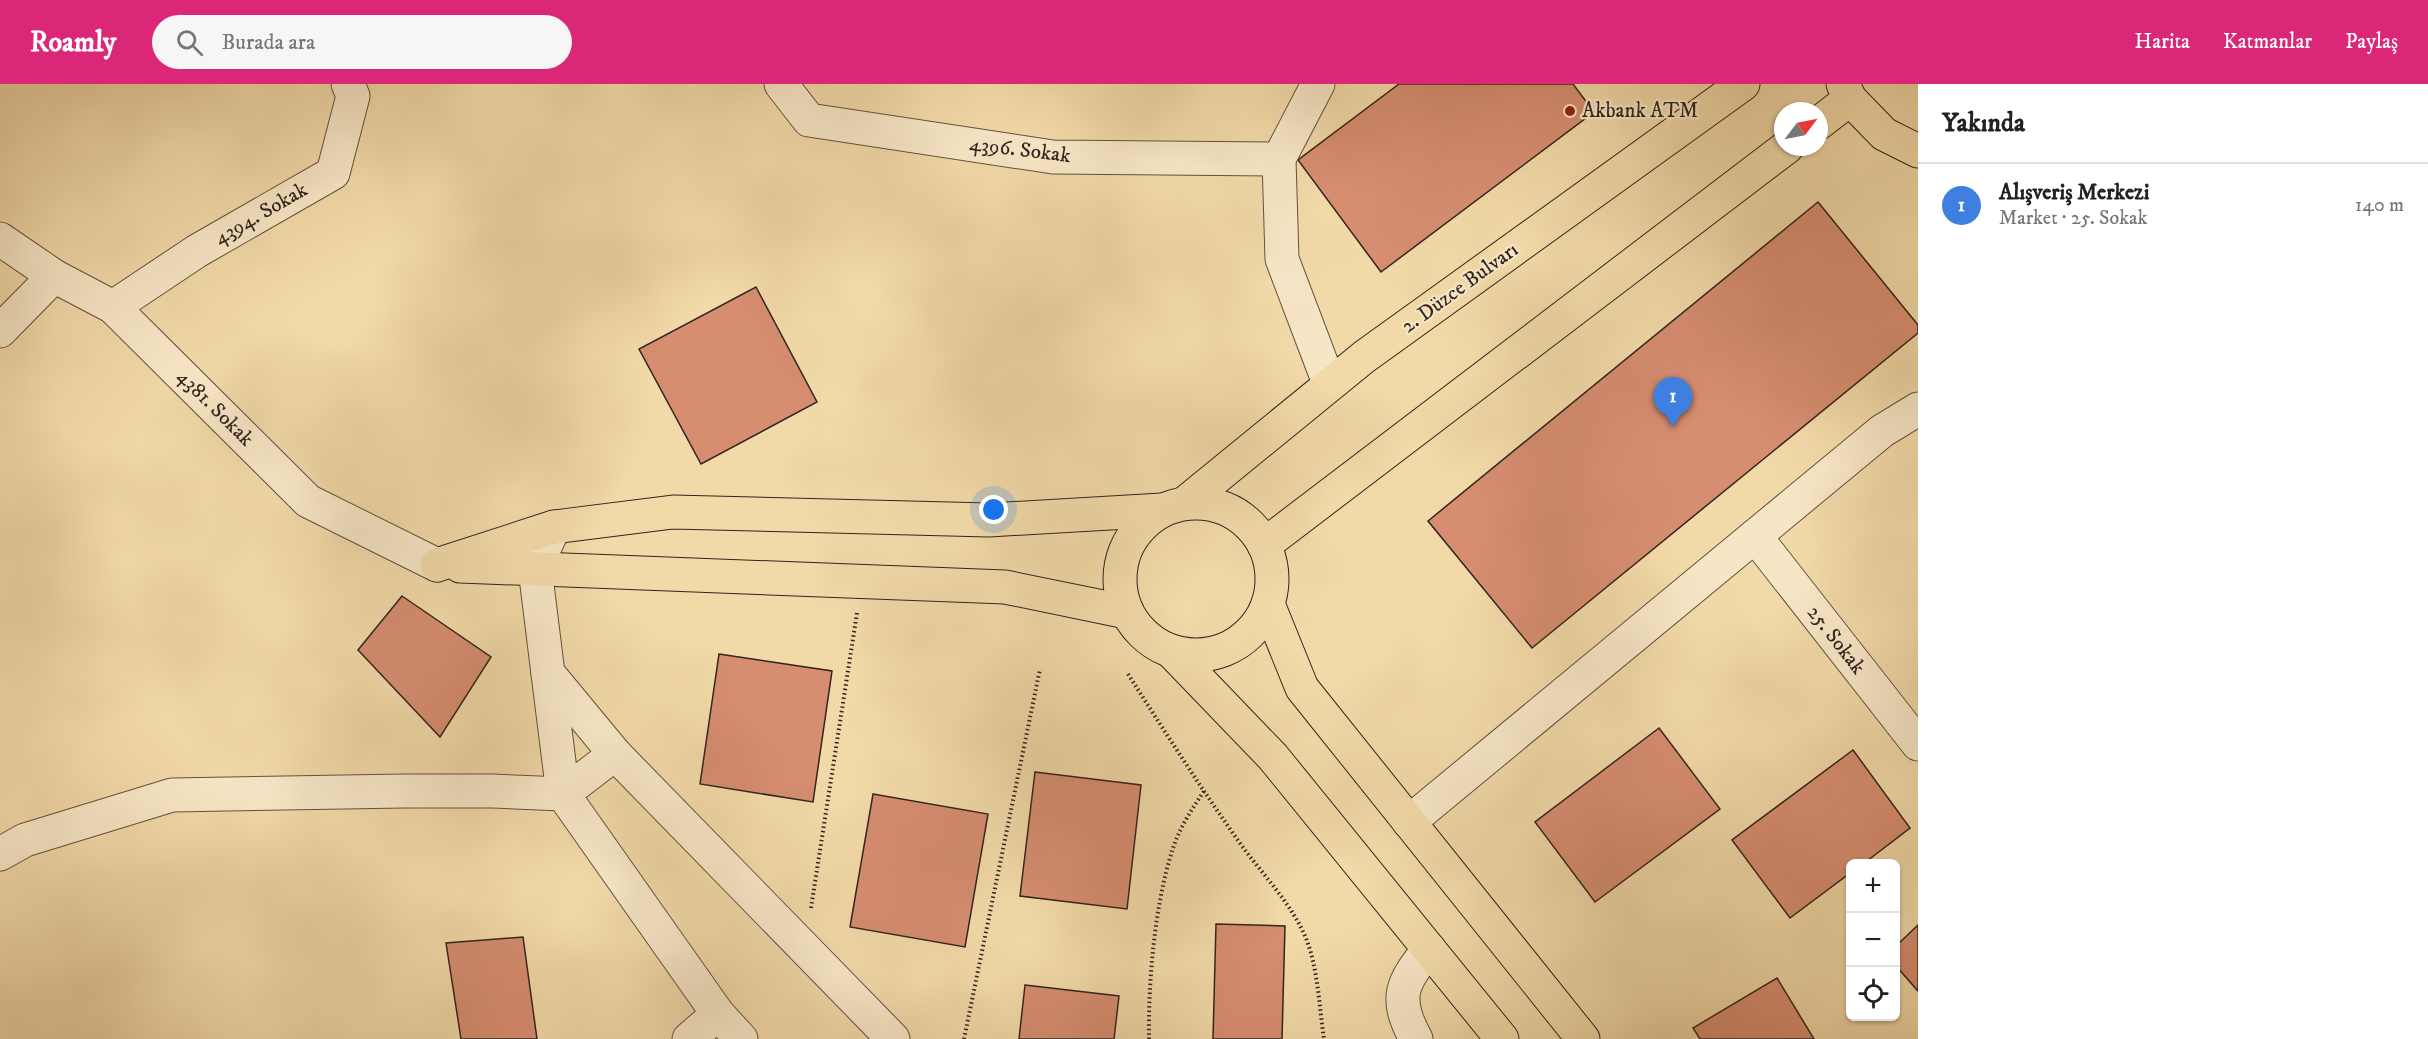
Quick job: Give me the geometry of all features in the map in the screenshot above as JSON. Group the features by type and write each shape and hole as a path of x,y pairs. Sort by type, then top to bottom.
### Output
{"main road":[{"name":"2. Düzce Bulvarı","path":"1173,507 1329,384 1743,84"},
{"path":"1828,113 1847,92 1884,134 1918,151"},
{"path":"1264,545 1776,156"},
{"path":"437,565 554,527 673,512 989,520 1209,504 1231,511 1251,526 1264,545 1271,564 1272,584 1268,604 1257,625 1240,641 1218,652 1195,655 1171,651"},
{"path":"1173,507 1143,524 1128,543 1120,566 1120,589 1127,612 1138,629 1154,642 1171,651 1273,757 1502,1039"},
{"path":"437,565 1005,587 1127,612"},
{"path":"1268,604 1302,688 1583,1039"}],"street":[{"name":"4394. Sokak","path":"113,307 197,251 333,173 352,96 348,84"},
{"name":"4396. Sokak","path":"781,84 809,120 1053,157 1279,159"},
{"path":"1318,84 1279,159 1282,259 1329,384"},
{"name":"4381. Sokak","path":"0,239 54,276 113,307 308,501 437,565"},
{"path":"0,331 54,276"},
{"path":"1410,822 1882,430 1918,409"},
{"path":"554,527 535,569 563,794 718,1014 741,1039"},
{"name":"25. Sokak","path":"1755,536 1918,744"},
{"path":"548,673 615,754 893,1039"},
{"path":"0,854 26,840 172,795 482,791 563,794 615,754"},
{"path":"1416,1039 1403,1008 1403,993 1406,978 1429,949"},
{"path":"689,1039 718,1014"}],"path":[{"path":"798,942 808,928 856,616 858,581"},
{"path":"964,1039 1040,669"},
{"path":"1128,674 1204,791 1290,909 1305,937 1313,965 1324,1039"},
{"path":"1149,1039 1152,965 1165,875 1178,837 1204,791"}],"building":[{"path":"1399,84 1573,84 1594,112 1381,272 1298,160"},
{"path":"1818,202 1918,325 1918,333 1532,648 1428,521"},
{"path":"756,287 817,402 701,464 639,349"},
{"path":"402,596 491,657 440,737 358,650"},
{"path":"719,654 832,671 813,802 700,784"},
{"path":"1659,728 1720,809 1595,902 1535,822"},
{"path":"1853,750 1910,828 1870,859 1846,859 1846,876 1790,918 1732,840"},
{"path":"1035,772 1141,785 1127,909 1020,896"},
{"path":"873,794 988,814 965,947 850,927"},
{"path":"1216,924 1285,926 1282,1039 1213,1039"},
{"path":"1918,925 1918,991 1900,971 1900,942"},
{"path":"523,937 537,1039 461,1039 446,943"},
{"path":"1777,978 1814,1039 1700,1039 1693,1028"},
{"path":"1025,985 1119,996 1114,1039 1019,1039"}],"place":[{"name":"Akbank ATM","path":"1570,111"},
{"name":"Alışveriş Merkezi","path":"1673,427"}]}
